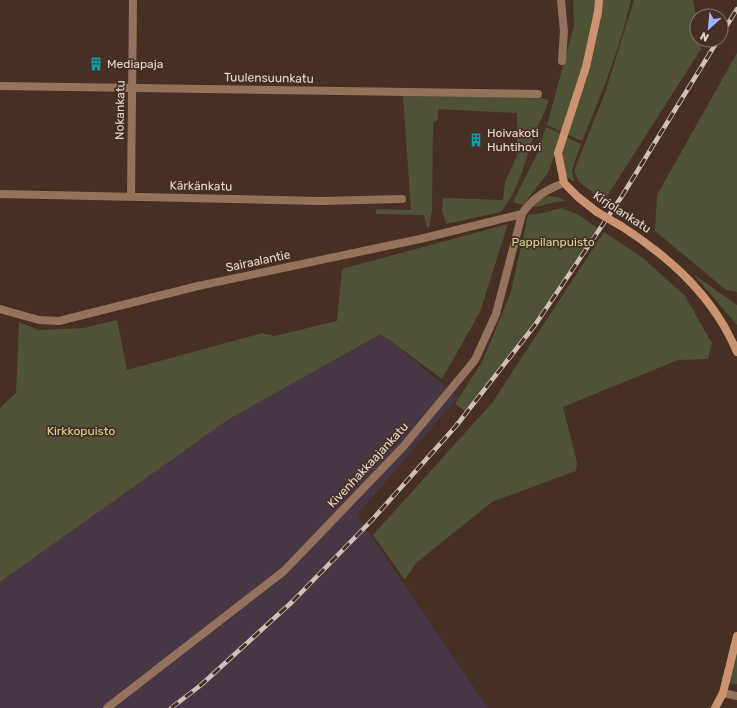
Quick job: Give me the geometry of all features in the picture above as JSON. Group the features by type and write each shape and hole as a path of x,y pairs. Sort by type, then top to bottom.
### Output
{"main road":[{"path":"564,183 559,165 558,153 586,66 598,12 599,0"},
{"name":"Kirjolankatu","path":"564,183 578,197 597,212 621,226 696,286 730,336 737,352"},
{"path":"715,708 723,693 737,636"}],"street":[{"name":"Nokankatu","path":"131,196 134,0"},
{"path":"561,0 564,31 562,61"},
{"name":"Tuulensuunkatu","path":"0,86 538,94"},
{"name":"Kivenhakkaajankatu","path":"107,708 284,571 403,448 474,360 496,314 522,214 525,208 543,192 564,183"},
{"name":"Kärkänkatu","path":"0,194 321,201 402,199"},
{"name":"Sairaalantie","path":"0,309 39,320 59,322 198,286 420,239 522,214"},
{"path":"723,693 737,696"}],"shaded area":[{"path":"382,334 458,397 357,515 488,708 0,708 0,581 229,419"}],"green space":[{"path":"573,0 597,0 583,67 562,132 547,125 574,26"},
{"path":"600,0 631,0 616,54 582,141 564,133"},
{"path":"634,0 693,0 694,8 689,8 689,48 701,49 604,201 579,182 574,171 605,93"},
{"path":"737,53 737,292 726,290 655,231 657,195"},
{"path":"403,96 539,97 549,100 516,186 501,212 446,224 442,211 443,198 503,200 505,181 517,156 517,113 438,109 438,120 433,122 432,210 429,227 427,228 424,215 376,214 376,209 411,210"},
{"path":"546,127 562,134 548,173 523,205 513,202 538,152"},
{"path":"564,136 581,144 572,170 574,182 565,176 560,154"},
{"path":"548,196 559,197 566,201 535,207 533,206 540,199"},
{"name":"Pappilanpuisto","path":"561,208 579,215 597,228 544,310 465,411 455,404 482,362 511,292 528,215"},
{"name":"Kirkkopuisto","path":"508,224 480,312 442,379 381,334 229,419 0,582 0,408 16,393 19,322 38,330 84,328 117,320 127,370 262,333 274,336 337,321 342,269"},
{"path":"604,232 643,258 685,296 712,343 708,359 678,360 563,407 577,462 576,471 492,502 416,563 405,580 373,535 492,403"},
{"path":"693,274 737,305 737,325"},
{"path":"737,631 737,684 721,683"}],"railway":[{"path":"729,22 737,9"},
{"path":"171,708 201,685 292,602 371,521 456,426 535,325 622,196 713,48"}],"place":[{"name":"Mediapaja","path":"96,64"},
{"name":"Hoivakoti Huhtihovi","path":"476,140"}]}
